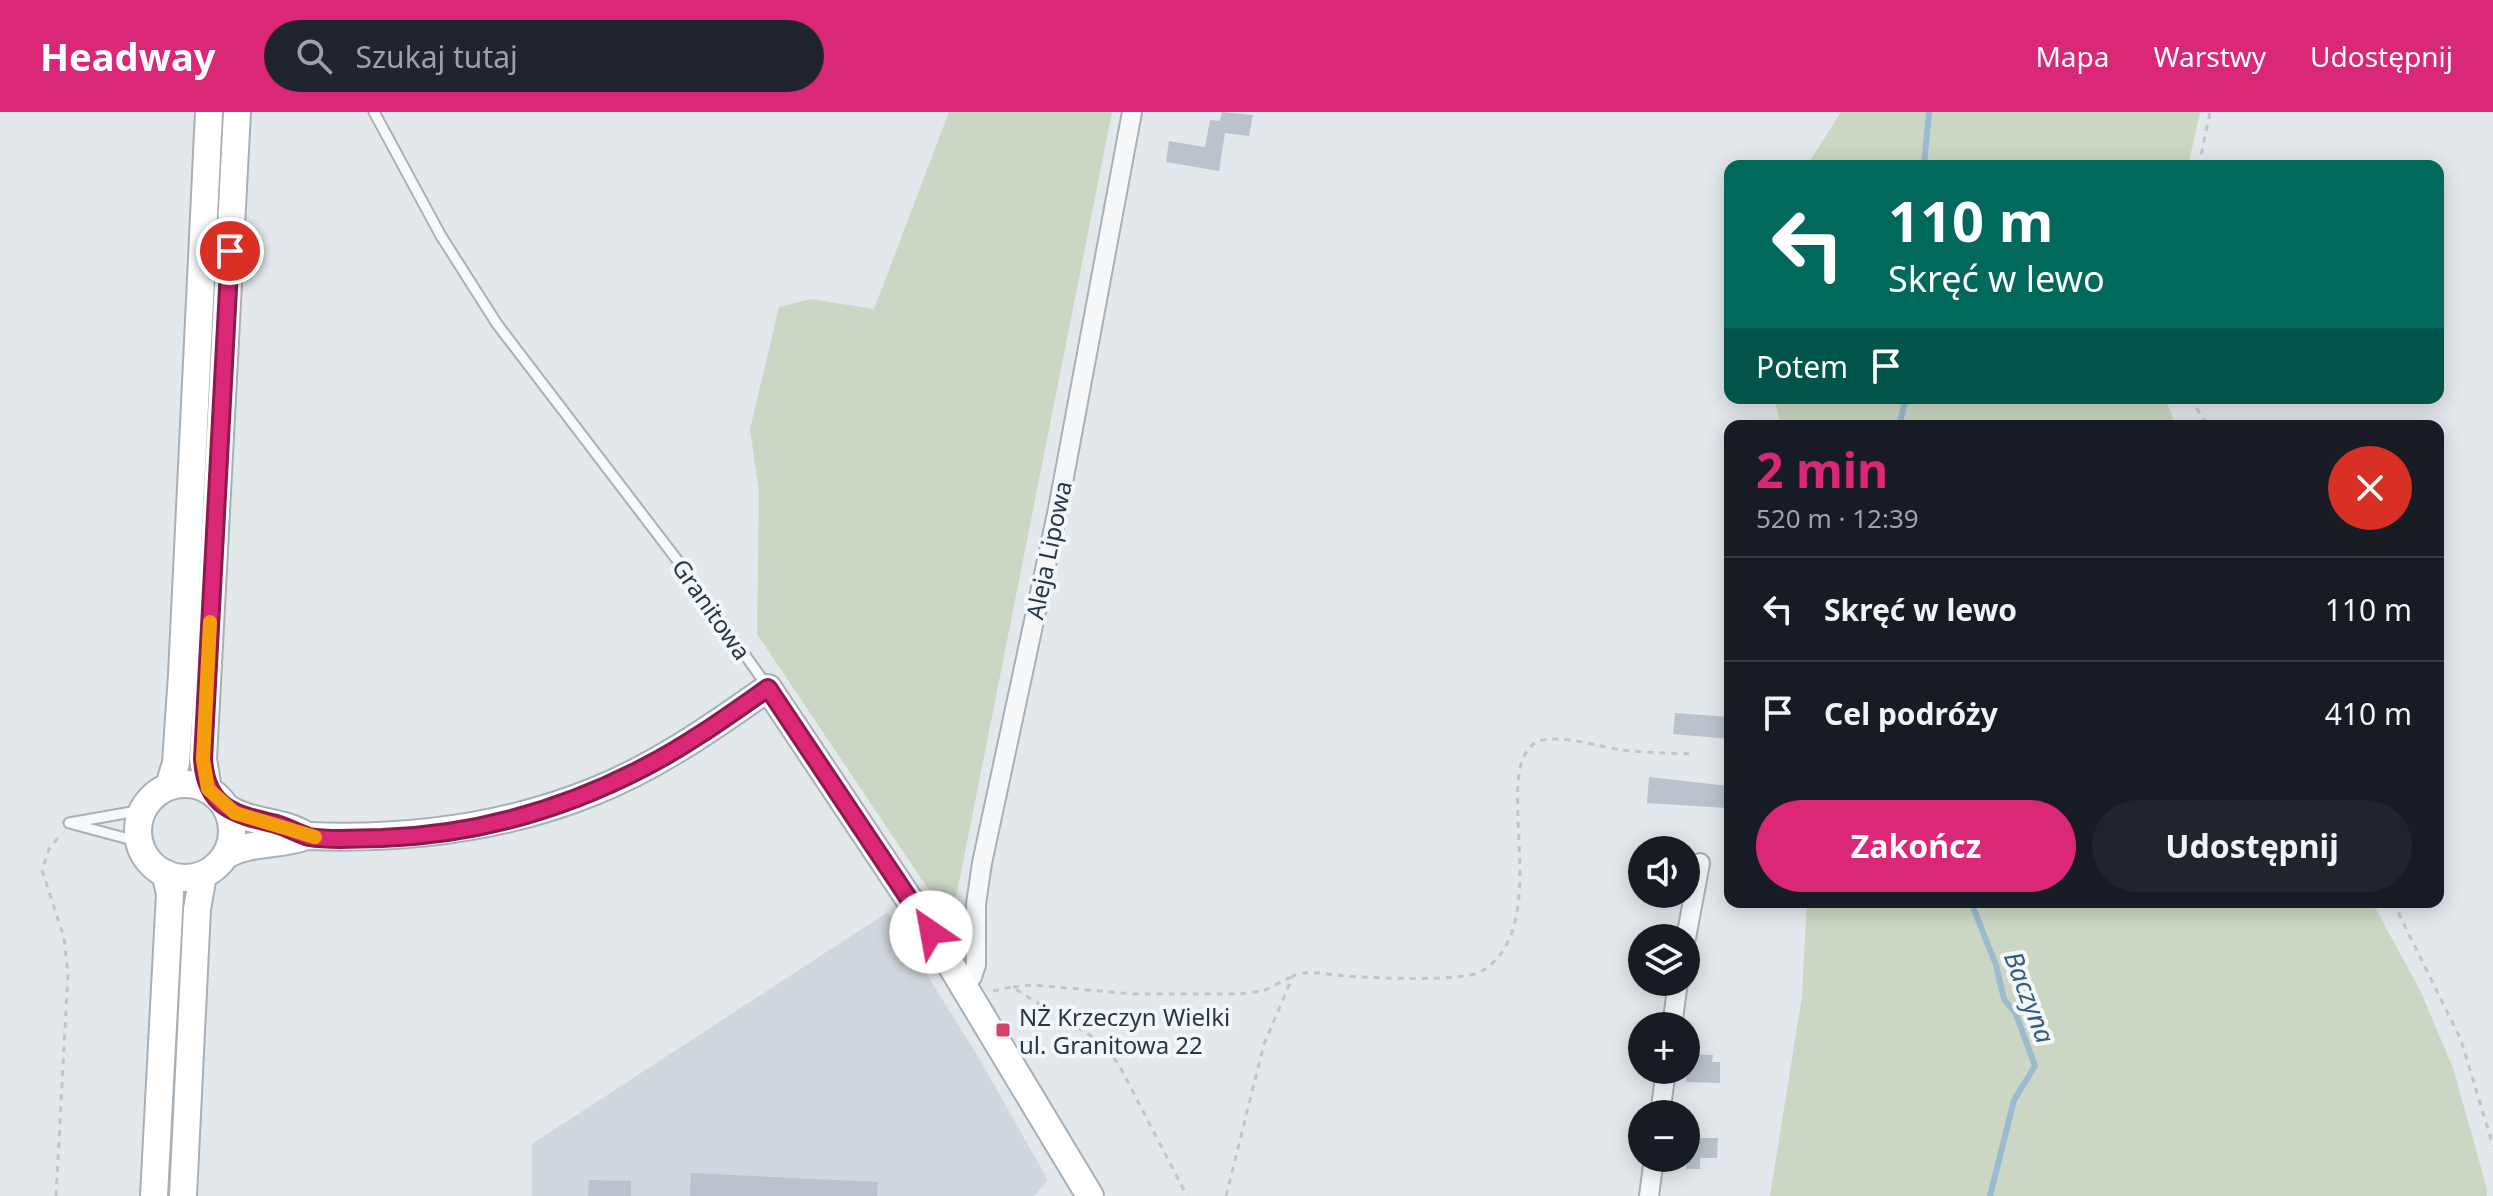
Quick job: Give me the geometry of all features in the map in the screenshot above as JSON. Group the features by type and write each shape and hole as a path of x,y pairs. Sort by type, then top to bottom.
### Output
{"main road":[{"path":"169,786 176,763 182,675 209,112"},
{"path":"208,789 203,759 237,112"},
{"path":"307,836 291,828 243,816 227,808 208,789 196,784 169,786 158,792 143,810 139,826 140,842 154,865 177,877 203,875 226,855 244,847 294,841 307,836 376,838 437,833 490,824 596,791 648,766 768,688"},
{"name":"Granitowa","path":"768,688 968,991 1090,1196"},
{"path":"226,855 232,823 227,808"},
{"path":"154,1196 170,893 165,873"},
{"path":"183,1196 197,909 203,875"}],"street":[{"name":"Aleja Lipowa","path":"968,991 976,965 976,904 982,863 1058,509 1132,112"},
{"path":"1649,1196 1652,1172"}],"lane":[{"name":"Granitowa","path":"374,112 441,236 493,317 681,565 768,688"},
{"path":"69,823 143,810"},
{"path":"69,823 140,842"}],"path":[{"path":"2200,160 2210,112"},
{"path":"968,991 1033,985 1133,994 1239,994 1263,991 1306,971 1347,976 1457,977 1478,973 1500,957 1513,933 1519,906 1519,778 1524,755 1537,742 1553,739 1624,750 1695,754"},
{"path":"56,1196 68,974 64,938 42,870 49,849 69,823"},
{"path":"2396,908 2461,1040 2493,1146"},
{"path":"1226,1196 1264,1044 1293,976"},
{"path":"1012,987 1096,1039 1118,1063 1187,1196"}],"shaded area":[{"path":"888,912 976,1053 1048,1180 1034,1196 532,1196 532,1144"}],"green space":[{"path":"949,112 1112,112 951,923 757,634 759,493 750,429 779,307 811,299 874,309"},
{"path":"1841,112 2200,112 2189,160 1811,160"},
{"path":"1776,404 2167,404 2174,420 1779,420"},
{"path":"1807,908 2375,908 2420,990 2453,1068 2487,1196 1770,1196 1802,996"}],"building":[{"path":"1222,112 1253,115 1249,136 1225,133 1219,171 1166,162 1169,141 1205,147 1210,120 1220,121"},
{"path":"1675,713 1724,717 1724,738 1673,734"},
{"path":"1649,777 1724,785 1724,808 1647,803"},
{"path":"1700,1055 1713,1055 1712,1062 1720,1062 1720,1083 1700,1082"},
{"path":"1700,1138 1718,1138 1717,1158 1700,1158"},
{"path":"691,1173 878,1182 877,1196 690,1196"},
{"path":"589,1180 631,1181 631,1196 588,1196"}],"waterway":[{"name":"Baczyna","path":"1925,160 1929,112"},
{"name":"Baczyna","path":"1900,420 1904,404"},
{"name":"Baczyna","path":"1973,908 1996,965 2004,999 2016,1014 2035,1066 2014,1100 1990,1196"}],"slow traffic":[{"path":"210,622 203,759 208,789 235,813 315,837"}],"place":[{"name":"NŻ Krzeczyn Wielki ul. Granitowa 22","path":"1003,1030"}],"route":[{"path":"230,251 203,759 208,789 227,808 307,836 410,836 490,824 596,791 648,766 768,688 931,932"}]}
